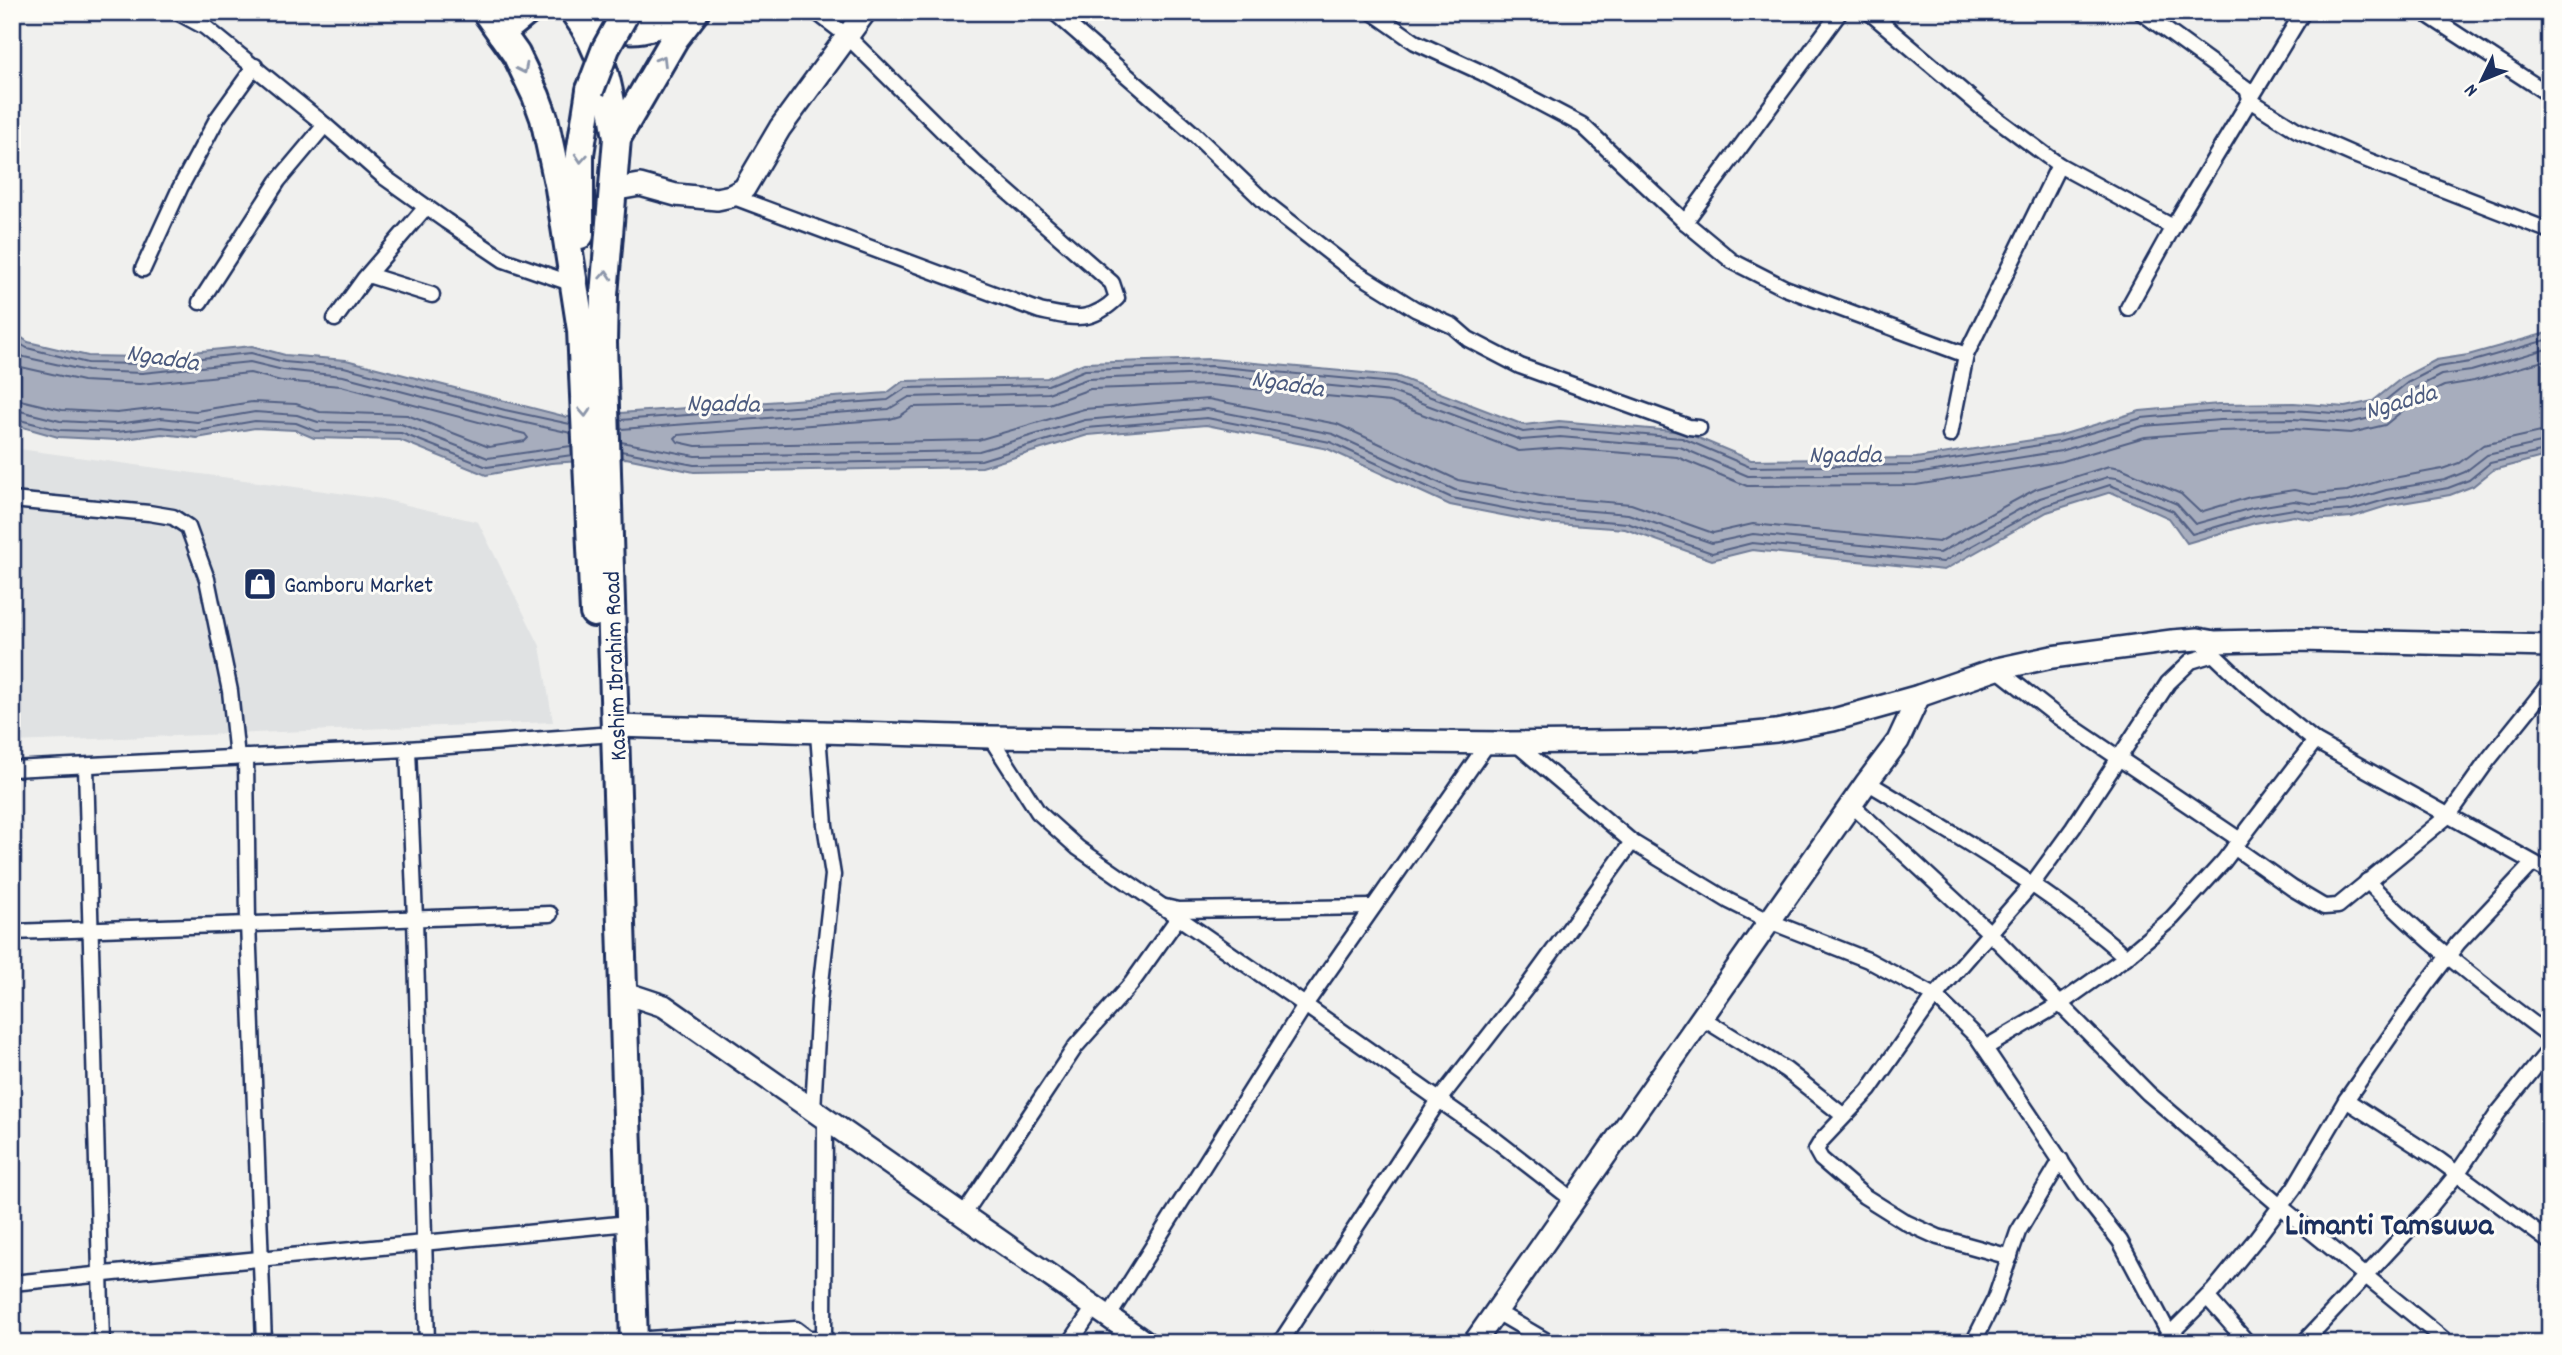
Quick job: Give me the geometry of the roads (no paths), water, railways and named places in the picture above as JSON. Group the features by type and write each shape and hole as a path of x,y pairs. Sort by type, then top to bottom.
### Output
{"highway":[{"path":"493,22 527,12"},
{"path":"574,12 590,33 609,82 617,138"},
{"path":"594,12 598,19 609,26 635,30 653,27 684,12"},
{"path":"589,339 580,154 590,90 607,48 626,12"},
{"name":"Kashim Ibrahim Road","path":"589,339 604,295 617,138 668,49 695,12"},
{"name":"Kashim Ibrahim Road","path":"493,22 516,54 544,118 559,188 573,284 589,339 622,992 620,1224"},
{"name":"Kashim Ibrahim Road","path":"608,731 611,1115 628,1342"}],"street":[{"path":"177,12 205,27 255,66 384,177 426,207 504,260 573,284"},
{"path":"731,196 1040,311 1080,319 1103,311 1117,298 1112,283 976,164 846,35 816,12"},
{"path":"612,190 640,185 676,195 717,199 744,189 780,128 865,12"},
{"path":"1054,12 1195,135 1268,204 1349,268 1415,309 1453,326 1468,339 1520,366 1689,427 1699,428"},
{"path":"1372,12 1415,42 1483,73 1582,125 1685,222 1732,261 1785,288 1966,355"},
{"path":"1685,222 1840,12"},
{"path":"1869,12 1981,107 2059,165 2173,227"},
{"path":"2141,12 2247,89 2251,101 2297,130 2550,231"},
{"path":"2128,308 2173,227 2303,12"},
{"path":"2423,12 2550,95"},
{"path":"143,270 180,188 217,119 255,66"},
{"path":"200,302 278,181 324,125"},
{"path":"1950,435 1966,355 2059,165"},
{"path":"335,319 368,275 426,207"},
{"path":"368,275 432,295"},
{"path":"12,500 173,517 188,527 207,579 242,757 264,1343"},
{"path":"12,769 408,749 608,731 1488,743 1673,741 1776,732 1833,720 1919,696 1997,669 2052,657 2198,639 2216,642 2301,640 2550,646"},
{"path":"1514,742 1632,842 1729,901 1769,921 1868,960 1935,996 1985,1048 2083,1194 2120,1241 2167,1340 2207,1297 2280,1206 2346,1100 2448,956 2543,864 2449,816 2315,741 2246,685 2198,639"},
{"path":"2010,1257 1938,1237 1907,1223 1864,1196 1821,1159 1816,1150 1822,1140 1869,1090 1935,996 2032,883 2119,760 2168,683 2191,661 2214,654"},
{"path":"1997,669 2058,717 2237,843 2292,888 2323,907 2338,906 2449,816 2488,760 2550,683"},
{"path":"1474,1343 1851,804 1898,741 1919,696"},
{"path":"628,1342 796,1329 808,1338 824,1340 818,1001 832,875 818,734"},
{"path":"990,737 1038,812 1078,848 1305,1004 1497,1141 1573,1199"},
{"path":"1985,1048 2060,1004 2126,957 2172,918 2237,843 2315,741"},
{"path":"1070,1343 1102,1311 1305,1004 1488,743"},
{"path":"408,749 427,1343"},
{"path":"86,766 102,1343"},
{"path":"1867,782 2032,883 2084,920 2126,957"},
{"path":"1851,804 1990,933 2148,1093 2280,1206 2448,1343"},
{"path":"1280,1343 1439,1100 1527,987 1632,842"},
{"path":"2368,881 2398,913 2448,956 2550,1036"},
{"path":"1162,906 1178,910 1373,907"},
{"path":"12,932 550,914"},
{"path":"964,1214 1076,1046 1131,984 1178,918"},
{"path":"622,992 664,1006 1146,1343"},
{"path":"1702,1018 1786,1070 1844,1116"},
{"path":"2303,1343 2430,1207 2457,1174 2498,1113 2550,1049"},
{"path":"2346,1100 2457,1174 2550,1242"},
{"path":"1973,1343 1995,1299 2018,1232 2061,1160"},
{"path":"12,1283 620,1224"},
{"path":"2207,1297 2248,1343"},
{"path":"1495,1311 1550,1343"}],"water":[{"name":"Ngadda","path":"12,331 28,342 88,356 141,357 252,346 285,355 346,360 567,417 887,393 903,381 1047,378 1084,363 1211,359 1396,376 1524,425 1559,421 1684,432 1751,460 1916,458 2058,436 2140,411 2219,404 2294,403 2345,407 2373,401 2403,377 2436,360 2468,355 2550,332 2550,455 2493,470 2473,486 2450,495 2390,505 2352,517 2312,520 2294,516 2255,523 2187,543 2169,518 2111,492 2047,512 1944,570 1752,550 1712,560 1625,529 1543,523 1450,505 1328,449 1206,425 1088,435 982,467 694,472 626,458 551,463 486,475 400,440 314,438 295,430 255,428 197,438 162,434 117,440 58,437 12,424"}],"place":[{"name":"Gamboru Market","path":"260,584"}],"district":[{"name":"Limanti Tamsuwa","path":"2389,1223"}]}
